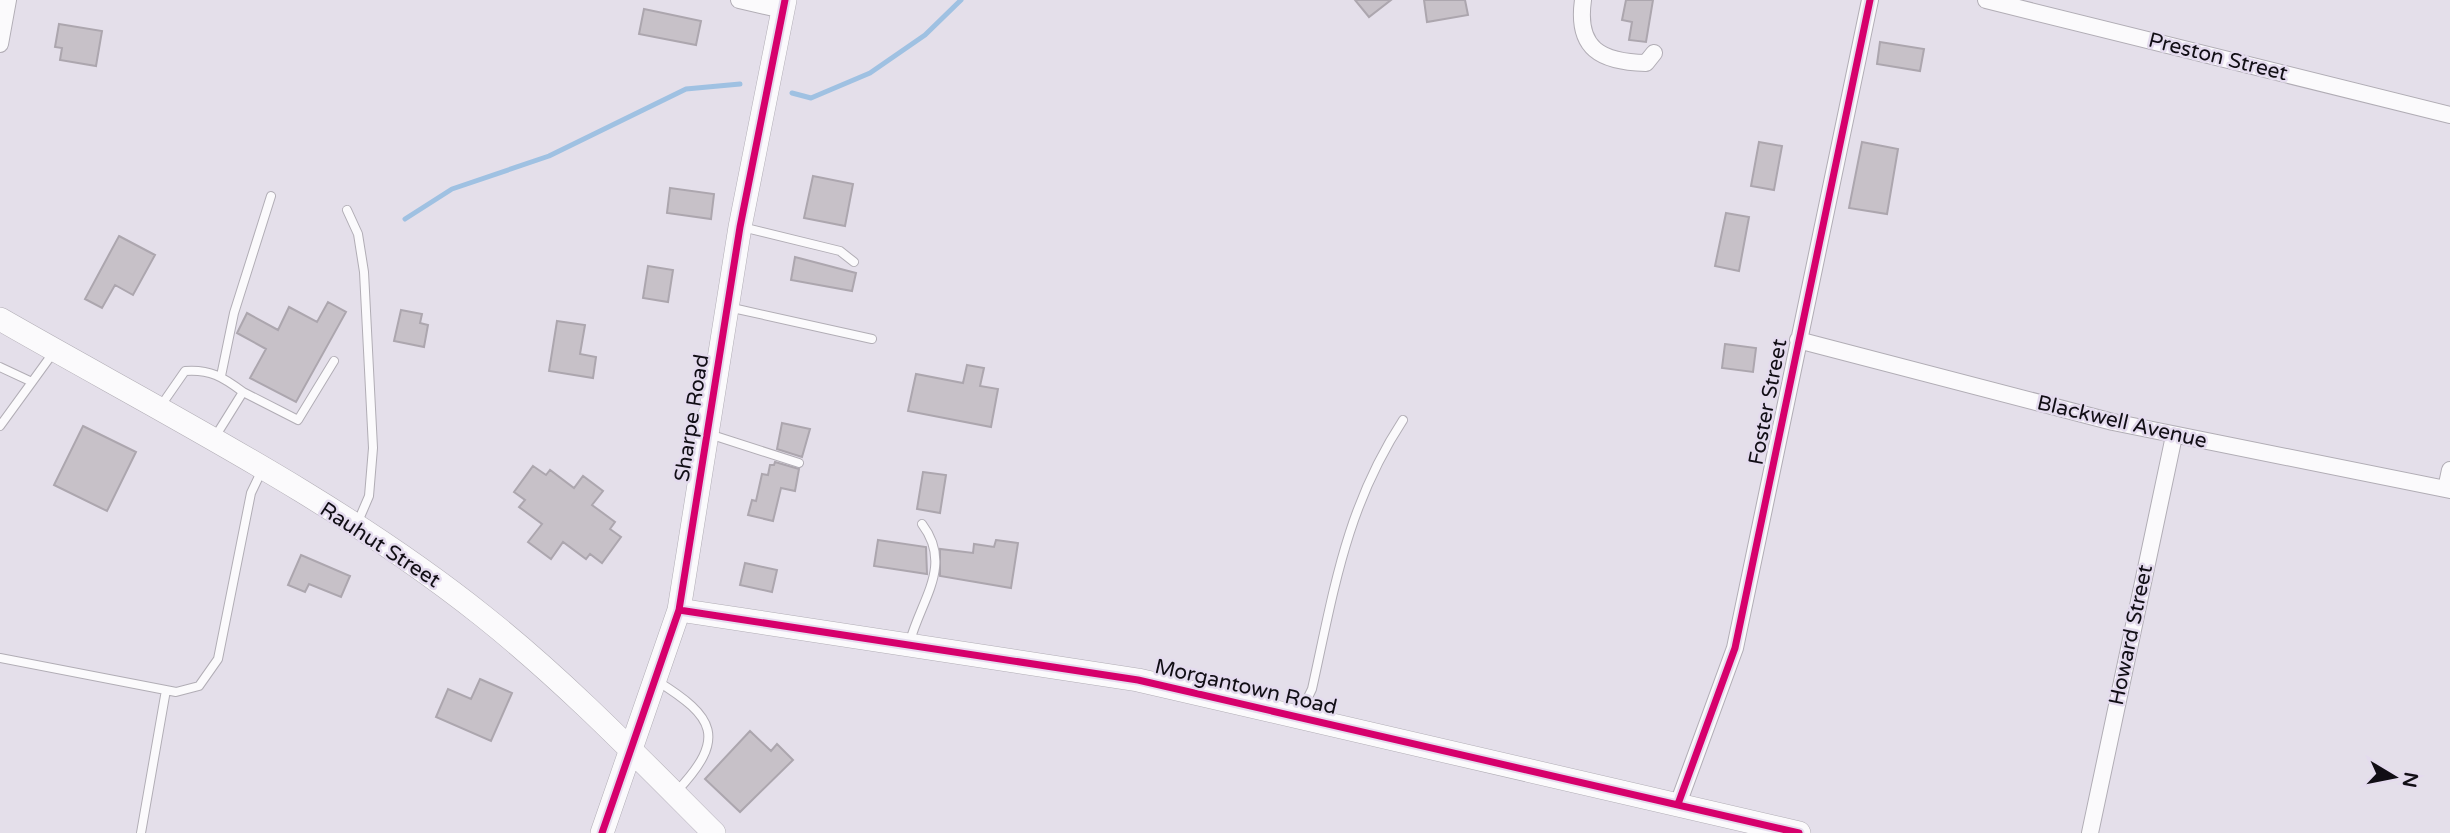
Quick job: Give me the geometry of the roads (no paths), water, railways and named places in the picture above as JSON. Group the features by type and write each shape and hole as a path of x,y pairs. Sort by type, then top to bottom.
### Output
{"street":[{"path":"0,44 8,0"},
{"path":"740,0 784,5"},
{"path":"1583,0 1579,24 1592,48 1617,63 1646,64 1654,53"},
{"name":"Foster Street","path":"1678,804 1735,648 1870,0"},
{"name":"Preston Street","path":"1986,0 2450,115"},
{"name":"Sharpe Road","path":"603,833 679,610 740,227 784,5"},
{"name":"Rauhut Street","path":"0,319 356,527 482,615 551,672 714,833"},
{"name":"Blackwell Avenue","path":"1798,340 2174,436 2448,490"},
{"name":"Howard Street","path":"2090,833 2174,436"},
{"path":"2448,490 2450,470"},
{"name":"Morgantown Road","path":"679,610 1138,680 1799,833"}],"lane":[{"path":"221,376 234,313 271,196"},
{"path":"346,210 358,234 364,272 373,448 369,496 356,527"},
{"path":"740,227 840,251 854,262"},
{"path":"727,307 872,340"},
{"path":"0,426 54,350"},
{"path":"158,410 185,371 203,370 221,376 243,392 298,420 334,361"},
{"path":"0,367 32,382"},
{"path":"212,441 243,392"},
{"path":"1299,716 1312,689 1353,514 1383,450 1403,420"},
{"path":"707,434 799,463"},
{"path":"0,659 166,690 183,692 199,686 218,659 251,493 262,470"},
{"path":"910,644 932,584 937,552 934,540 922,524"},
{"path":"655,680 686,699 708,724 710,741 692,775 674,793"},
{"path":"141,833 166,690"}],"waterway":[{"path":"792,93 811,98 870,73 925,35 961,0"},
{"path":"405,219 452,189 549,156 686,89 740,84"}]}
